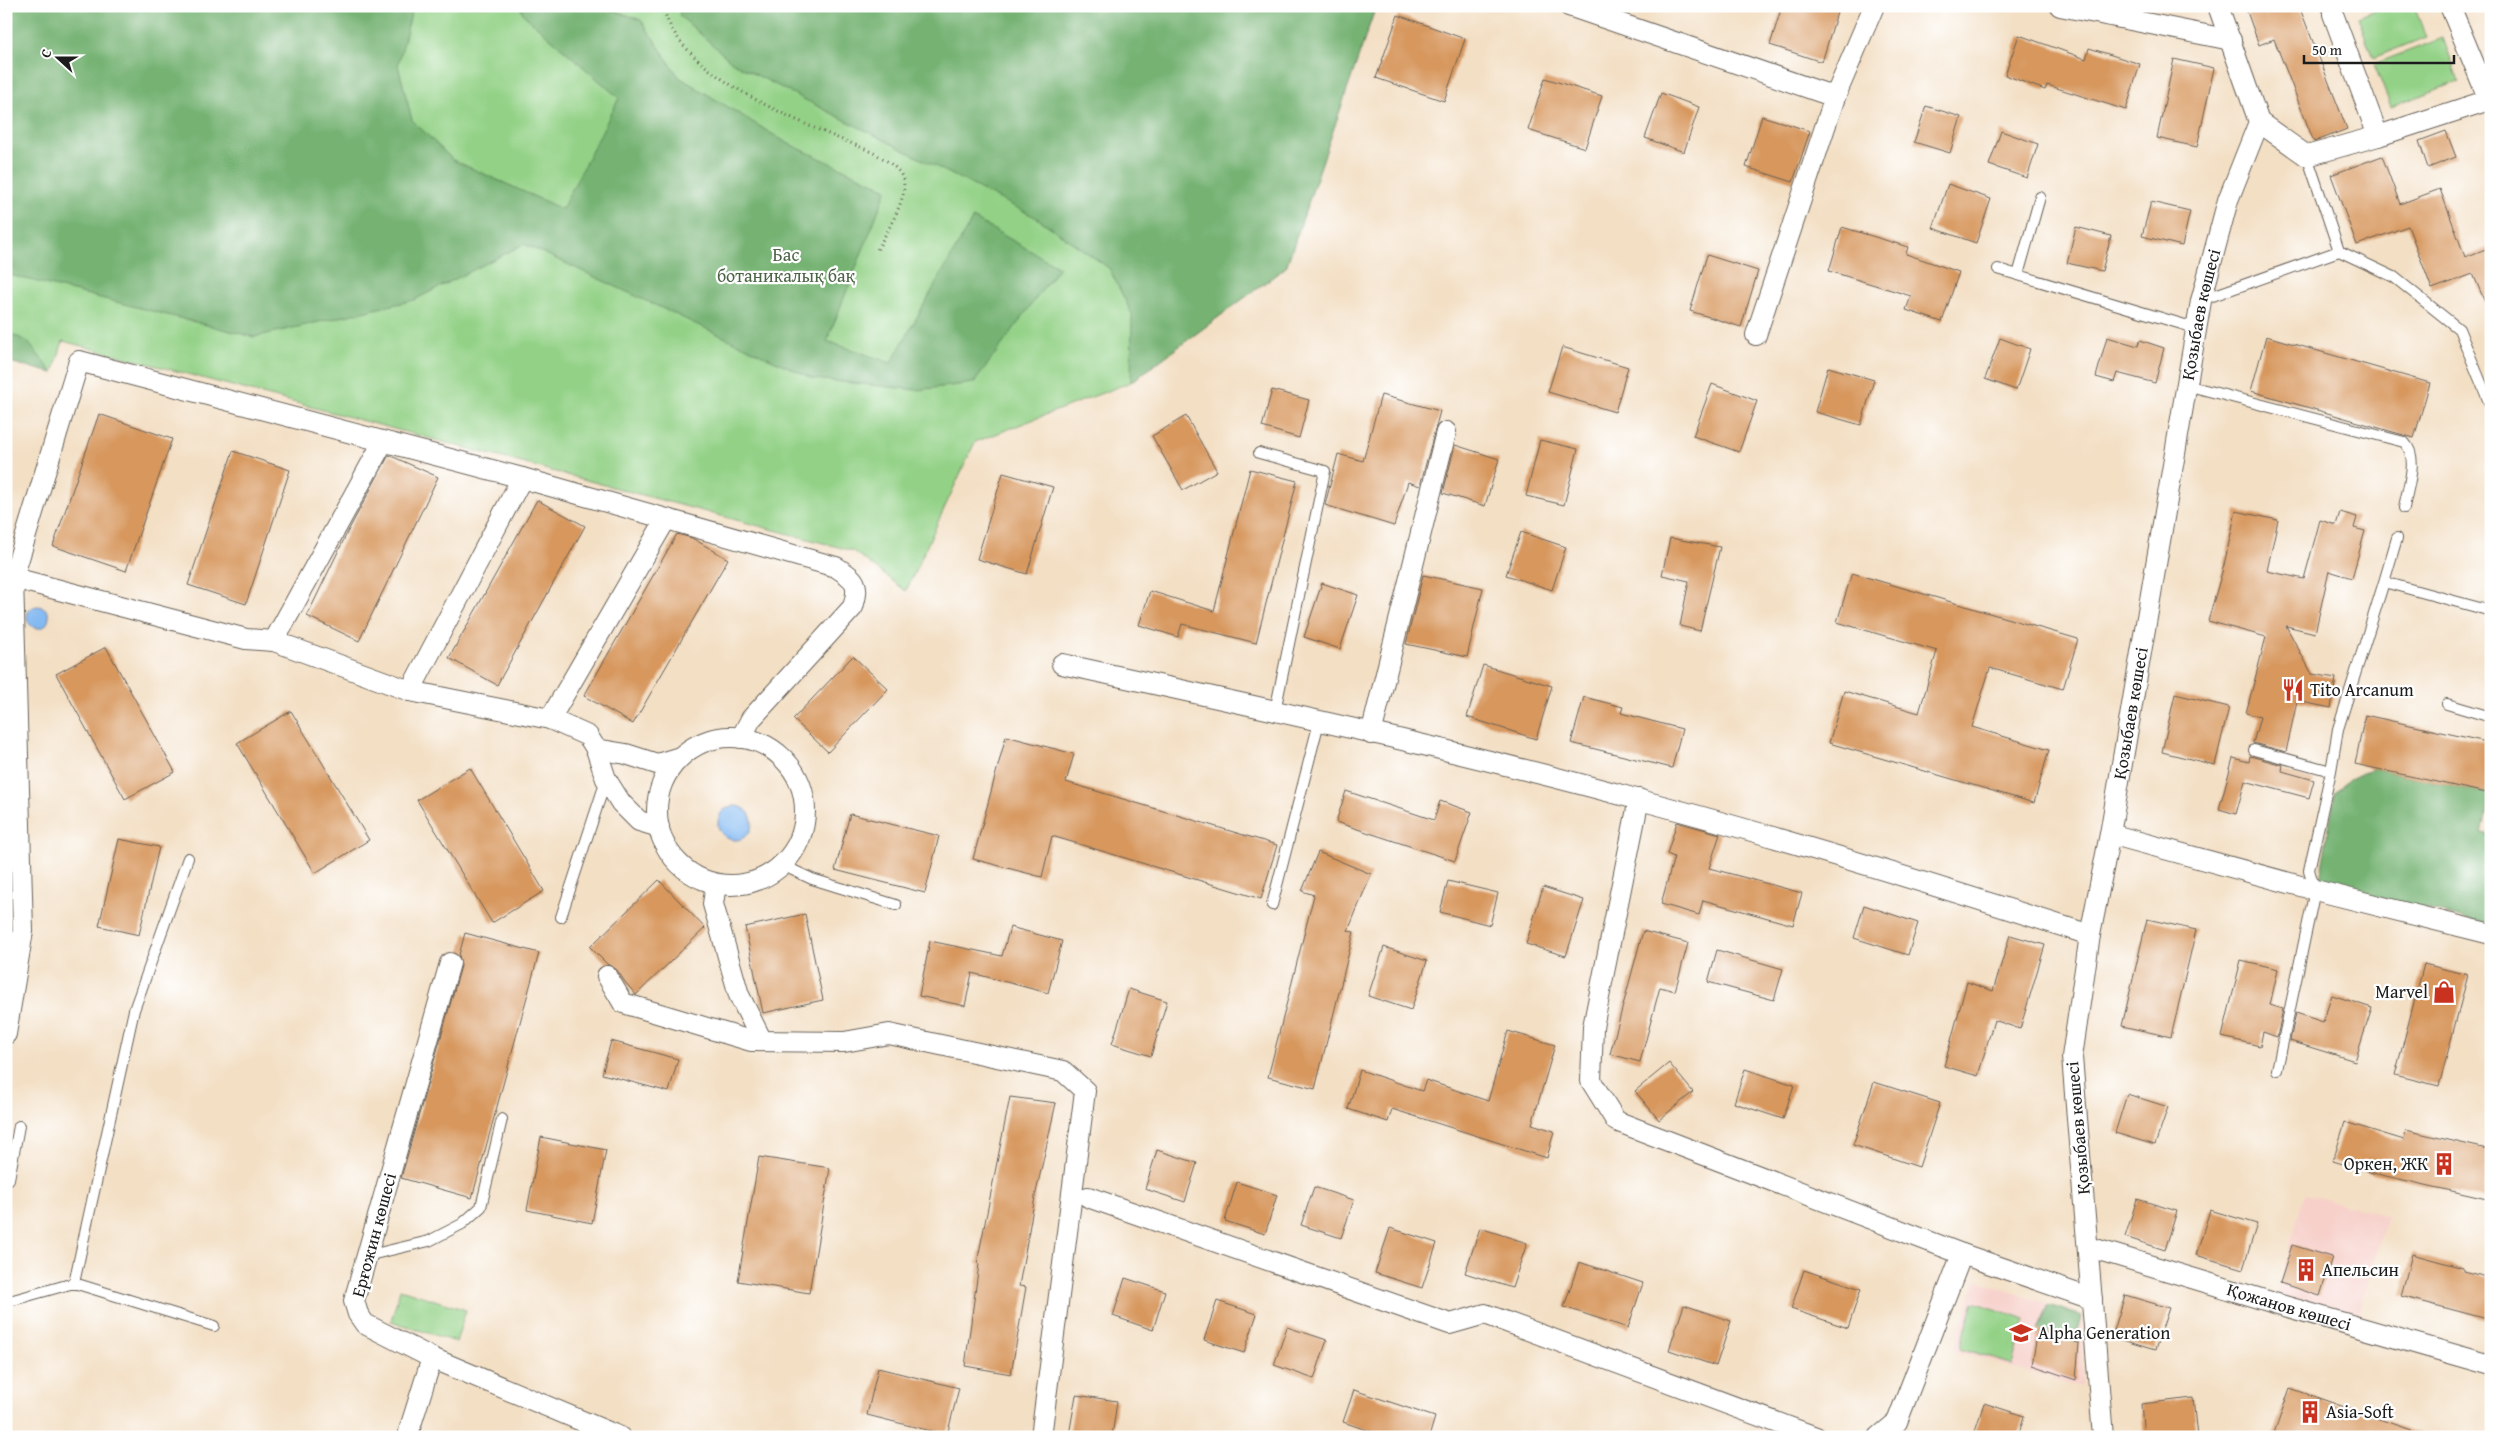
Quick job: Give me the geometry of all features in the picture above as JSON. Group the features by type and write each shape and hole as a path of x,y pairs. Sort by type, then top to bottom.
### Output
{"street":[{"path":"1569,6 1835,97"},
{"path":"1756,335 1835,97 1874,6"},
{"path":"2060,6 2232,40"},
{"path":"2218,6 2232,40 2259,122 2307,156 2490,101 2450,6"},
{"path":"2333,6 2332,14 2378,136"},
{"name":"Қозыбаев көшесі","path":"2103,1437 2072,1057 2090,935 2110,834 2200,300 2228,200 2259,122"},
{"path":"7,1026 23,931 9,577 67,403 79,361 522,478 836,567 853,578 858,591 852,607 751,719 740,738"},
{"path":"1370,734 1446,432"},
{"path":"274,641 383,442"},
{"path":"410,690 522,478"},
{"path":"550,719 666,519"},
{"path":"9,577 246,639 274,641 410,690 550,719 588,736 596,749 606,779 621,803 639,821 659,827"},
{"path":"1062,664 1275,711 1639,799 1872,865 2090,935"},
{"path":"726,737 740,738 765,745 782,757 795,773 802,792 805,813 802,833 793,852 782,865 760,879 738,885 716,884 696,876 679,864 666,847 659,827 657,808 660,790 668,772 680,757 693,747 709,740 726,737"},
{"path":"596,749 626,754 657,764 680,757"},
{"path":"1639,799 1593,1028 1591,1081 1616,1121 1962,1254 2092,1299"},
{"path":"2110,834 2315,890 2491,934"},
{"path":"716,884 713,904 739,995 762,1041"},
{"name":"Ерғожин көшесі","path":"450,963 354,1301 358,1314 365,1324 432,1358 620,1437"},
{"path":"607,976 623,1003 751,1041 844,1042 889,1034 1063,1071 1085,1091 1041,1437"},
{"path":"1088,1197 1450,1324 1486,1314 1816,1437"},
{"name":"Қожанов көшесі","path":"2088,1247 2491,1365"},
{"path":"1879,1437 1897,1422 1962,1254"},
{"path":"409,1431 432,1358"}],"lane":[{"path":"2307,156 2339,251"},
{"path":"2018,275 2040,197"},
{"path":"2200,300 2339,251 2394,277 2459,330 2491,407"},
{"path":"1998,269 2195,328"},
{"path":"2186,385 2404,442 2411,449 2412,461 2404,508"},
{"path":"1259,453 1325,471 1275,711"},
{"path":"2277,1070 2315,890 2309,870 2331,771 2338,729 2397,538"},
{"path":"2384,582 2491,611"},
{"path":"2447,704 2491,717"},
{"path":"1272,905 1319,722"},
{"path":"2254,750 2331,771"},
{"path":"561,917 606,779"},
{"path":"74,1283 134,1010 188,858"},
{"path":"782,865 812,879 896,905"},
{"path":"366,1256 429,1241 462,1224 481,1207 502,1119"},
{"path":"6,1182 9,1179 20,1126"},
{"path":"6,1302 74,1283 214,1326"}],"path":[{"path":"663,6 675,37 694,57 719,78 805,124 870,151 894,166 902,179 904,196 876,252"}],"shaded area":[{"path":"2305,1194 2387,1216 2358,1318 2276,1294"},
{"name":"Alpha Generation","path":"1976,1280 2082,1316 2082,1387 1954,1350"}],"green space":[{"name":"Бас ботаникалық бақ","path":"6,6 1376,6 1286,267 1131,382 975,442 906,591 853,551 63,341 53,373 6,361"},
{"path":"6,6 413,6 398,65 412,120 453,160 562,209 619,98 525,16 519,6 601,6 641,20 679,77 787,143 887,189 827,341 891,363 973,218 1059,267 974,383 917,390 814,379 524,244 414,300 254,337 6,274"},
{"path":"683,6 1376,6 1286,267 1131,382 1132,314 1109,268 1037,218 733,63 679,15"},
{"path":"2386,6 2414,6 2426,37 2373,58 2358,17"},
{"path":"2443,38 2459,81 2391,107 2374,64"},
{"path":"6,332 27,341 53,373 6,361"},
{"path":"2373,768 2491,794 2482,833 2491,835 2491,922 2484,923 2322,885 2321,873 2335,793 2350,779"},
{"path":"400,1289 466,1310 456,1342 391,1321"},
{"path":"1974,1302 2026,1319 2013,1364 1960,1348"},
{"path":"2049,1305 2082,1316 2076,1338 2079,1343 2038,1330"}],"water":[{"path":"38,606 46,609 49,617 46,625 38,628 30,625 27,617 30,609"},
{"path":"735,806 747,811 752,823 747,835 735,840 723,835 718,823 723,811"}],"building":[{"path":"1782,6 1839,6 1822,62 1770,45"},
{"path":"2245,6 2299,6 2347,129 2314,142 2274,39 2259,45"},
{"path":"1398,15 1465,39 1444,101 1376,78"},
{"path":"2019,35 2086,59 2089,48 2140,64 2126,110 2047,85 2045,90 2005,75"},
{"path":"2174,59 2214,68 2197,147 2157,138"},
{"path":"1545,78 1602,96 1585,148 1528,130"},
{"path":"1661,93 1699,107 1684,152 1645,138"},
{"path":"1926,106 1961,117 1950,153 1914,142"},
{"path":"1762,116 1810,131 1793,182 1746,167"},
{"path":"2001,131 2038,144 2027,178 1989,165"},
{"path":"2446,131 2456,157 2428,168 2419,141"},
{"path":"2382,156 2400,204 2440,189 2465,257 2491,247 2491,316 2473,274 2432,289 2408,226 2357,245 2331,175"},
{"path":"1948,184 1991,199 1976,243 1933,228"},
{"path":"2151,202 2190,211 2182,246 2142,236"},
{"path":"1842,227 1908,247 1906,254 1959,272 1942,322 1906,310 1911,296 1829,271"},
{"path":"2076,227 2111,236 2102,271 2067,263"},
{"path":"1707,255 1758,271 1741,327 1690,311"},
{"path":"2266,336 2430,383 2414,438 2251,391"},
{"path":"2107,337 2138,346 2140,340 2164,348 2155,383 2117,373 2114,382 2096,377"},
{"path":"2000,338 2030,349 2016,390 1985,379"},
{"path":"1562,347 1628,367 1615,412 1548,392"},
{"path":"1828,367 1874,380 1861,425 1815,412"},
{"path":"1712,384 1757,401 1739,452 1693,436"},
{"path":"1272,390 1309,400 1299,438 1262,427"},
{"path":"1381,395 1440,411 1420,486 1408,482 1394,526 1325,505 1338,454 1363,461"},
{"path":"99,414 172,439 126,571 53,546"},
{"path":"1186,416 1217,471 1183,490 1152,436"},
{"path":"1540,440 1578,449 1564,505 1526,496"},
{"path":"1455,445 1499,459 1485,506 1443,493"},
{"path":"233,451 290,470 246,604 188,585"},
{"path":"389,455 438,477 359,641 307,616 347,533"},
{"path":"1250,469 1297,481 1256,643 1182,624 1178,637 1139,625 1150,591 1214,611"},
{"path":"1003,473 1053,487 1027,574 977,559"},
{"path":"537,500 585,526 497,685 449,658"},
{"path":"2236,511 2278,520 2267,571 2304,579 2320,520 2336,525 2340,512 2357,517 2354,528 2365,531 2352,578 2329,571 2315,633 2286,626 2312,674 2336,678 2331,708 2297,701 2286,752 2253,743 2260,717 2246,713 2266,637 2208,621 2224,565"},
{"path":"1521,532 1566,547 1552,590 1506,575"},
{"path":"677,534 692,538 728,559 633,724 584,696"},
{"path":"1670,538 1720,547 1700,631 1680,626 1689,581 1662,575"},
{"path":"1852,573 2078,639 2063,689 1990,668 1972,727 2049,750 2034,803 1829,743 1844,691 1919,713 1937,651 1837,622"},
{"path":"1423,575 1483,588 1467,657 1406,644"},
{"path":"1322,583 1358,595 1340,649 1304,637"},
{"path":"106,647 175,772 125,799 56,674"},
{"path":"853,656 888,689 828,752 793,719"},
{"path":"1483,665 1552,686 1536,739 1467,717"},
{"path":"2175,694 2229,707 2215,765 2162,752"},
{"path":"1584,697 1623,707 1621,713 1682,729 1672,768 1571,743"},
{"path":"291,711 369,840 315,873 237,743"},
{"path":"2365,715 2491,743 2491,794 2355,764"},
{"path":"1006,736 1074,754 1066,782 1277,845 1261,899 1052,836 1042,877 973,859"},
{"path":"2250,756 2283,765 2282,771 2314,780 2309,798 2245,781 2236,814 2219,809 2233,758 2249,762"},
{"path":"470,768 544,891 492,923 417,800"},
{"path":"1346,791 1434,820 1440,801 1472,812 1455,861 1336,822"},
{"path":"850,814 939,836 925,893 835,870"},
{"path":"1677,822 1720,834 1709,868 1802,893 1793,925 1703,900 1699,915 1661,904 1674,857 1667,854"},
{"path":"119,839 159,847 139,935 99,926"},
{"path":"1318,852 1371,874 1348,931 1354,932 1315,1089 1268,1077 1314,895 1302,891"},
{"path":"659,880 705,928 636,995 617,970 607,964 590,947"},
{"path":"1448,881 1498,893 1490,925 1440,912"},
{"path":"1543,887 1584,900 1566,956 1526,944"},
{"path":"1864,905 1918,923 1908,955 1854,938"},
{"path":"805,914 823,1000 763,1013 745,927"},
{"path":"2147,919 2196,930 2171,1037 2122,1026"},
{"path":"1010,927 1062,941 1048,993 972,973 965,1006 919,996 930,941 1002,956"},
{"path":"1643,931 1688,943 1675,991 1660,987 1640,1062 1610,1054"},
{"path":"465,933 539,953 472,1198 401,1178 461,966 459,955"},
{"path":"2010,935 2045,945 2020,1029 1994,1020 1978,1076 1944,1066 1967,982 1993,991"},
{"path":"1384,947 1427,961 1411,1010 1368,996"},
{"path":"1717,950 1783,969 1774,1000 1708,982"},
{"path":"2241,960 2278,969 2270,1005 2283,1009 2277,1037 2263,1032 2260,1046 2222,1037"},
{"path":"2424,964 2468,975 2439,1086 2395,1075"},
{"path":"1129,989 1167,1001 1151,1056 1112,1044"},
{"path":"2332,995 2372,1008 2355,1061 2290,1041 2296,1013 2323,1022"},
{"path":"1508,1031 1555,1045 1532,1124 1554,1131 1547,1158 1392,1109 1388,1122 1348,1109 1360,1070 1422,1091 1426,1080 1488,1101"},
{"path":"611,1041 678,1059 669,1092 602,1074"},
{"path":"1669,1063 1693,1092 1659,1120 1635,1091"},
{"path":"1745,1069 1794,1085 1783,1119 1734,1103"},
{"path":"1874,1082 1940,1103 1919,1167 1853,1145"},
{"path":"2127,1094 2168,1107 2155,1145 2115,1133"},
{"path":"1010,1097 1056,1103 1035,1197 1019,1286 1026,1287 1011,1374 965,1366 979,1264 977,1263"},
{"name":"Оркен, ЖК","path":"2345,1122 2404,1140 2406,1130 2491,1150 2491,1200 2373,1173 2333,1161"},
{"path":"541,1137 606,1150 592,1223 527,1210"},
{"path":"1157,1150 1197,1163 1185,1202 1145,1189"},
{"path":"759,1157 830,1168 809,1293 738,1281"},
{"path":"1237,1182 1277,1195 1265,1234 1225,1221"},
{"path":"1314,1187 1354,1200 1341,1238 1301,1225"},
{"path":"2137,1199 2177,1211 2165,1250 2125,1237"},
{"path":"2210,1210 2257,1224 2243,1269 2196,1255"},
{"path":"1390,1228 1437,1243 1422,1288 1375,1273"},
{"path":"1480,1228 1527,1243 1512,1288 1465,1273"},
{"name":"Апельсин","path":"2292,1245 2332,1257 2320,1296 2280,1283"},
{"path":"2412,1254 2491,1278 2491,1320 2401,1296"},
{"path":"1579,1262 1643,1283 1628,1328 1564,1307"},
{"path":"1804,1270 1861,1289 1848,1328 1791,1309"},
{"path":"1125,1278 1165,1291 1153,1330 1113,1316"},
{"path":"2125,1295 2169,1308 2155,1350 2112,1337"},
{"path":"1217,1301 1257,1314 1244,1353 1204,1340"},
{"path":"1684,1305 1731,1321 1716,1366 1669,1350"},
{"path":"1287,1327 1327,1340 1314,1379 1274,1365"},
{"name":"Alpha Generation","path":"2038,1330 2079,1343 2076,1380 2032,1365"},
{"path":"878,1368 959,1388 947,1435 867,1415"},
{"name":"Asia-Soft","path":"2290,1388 2422,1434 2422,1437 2273,1437"},
{"path":"1354,1390 1435,1417 1429,1437 1387,1437 1343,1422"},
{"path":"1076,1395 1117,1401 1112,1437 1069,1435"},
{"path":"2193,1398 2197,1437 2144,1437 2141,1404"},
{"path":"1984,1403 2024,1416 2018,1437 1973,1437"}],"place":[{"name":"Tito Arcanum","path":"2293,690"},
{"name":"Marvel","path":"2444,992"},
{"name":"Оркен, ЖК","path":"2444,1164"},
{"name":"Апельсин","path":"2306,1270"},
{"name":"Alpha Generation","path":"2021,1333"},
{"name":"Asia-Soft","path":"2310,1412"}]}
